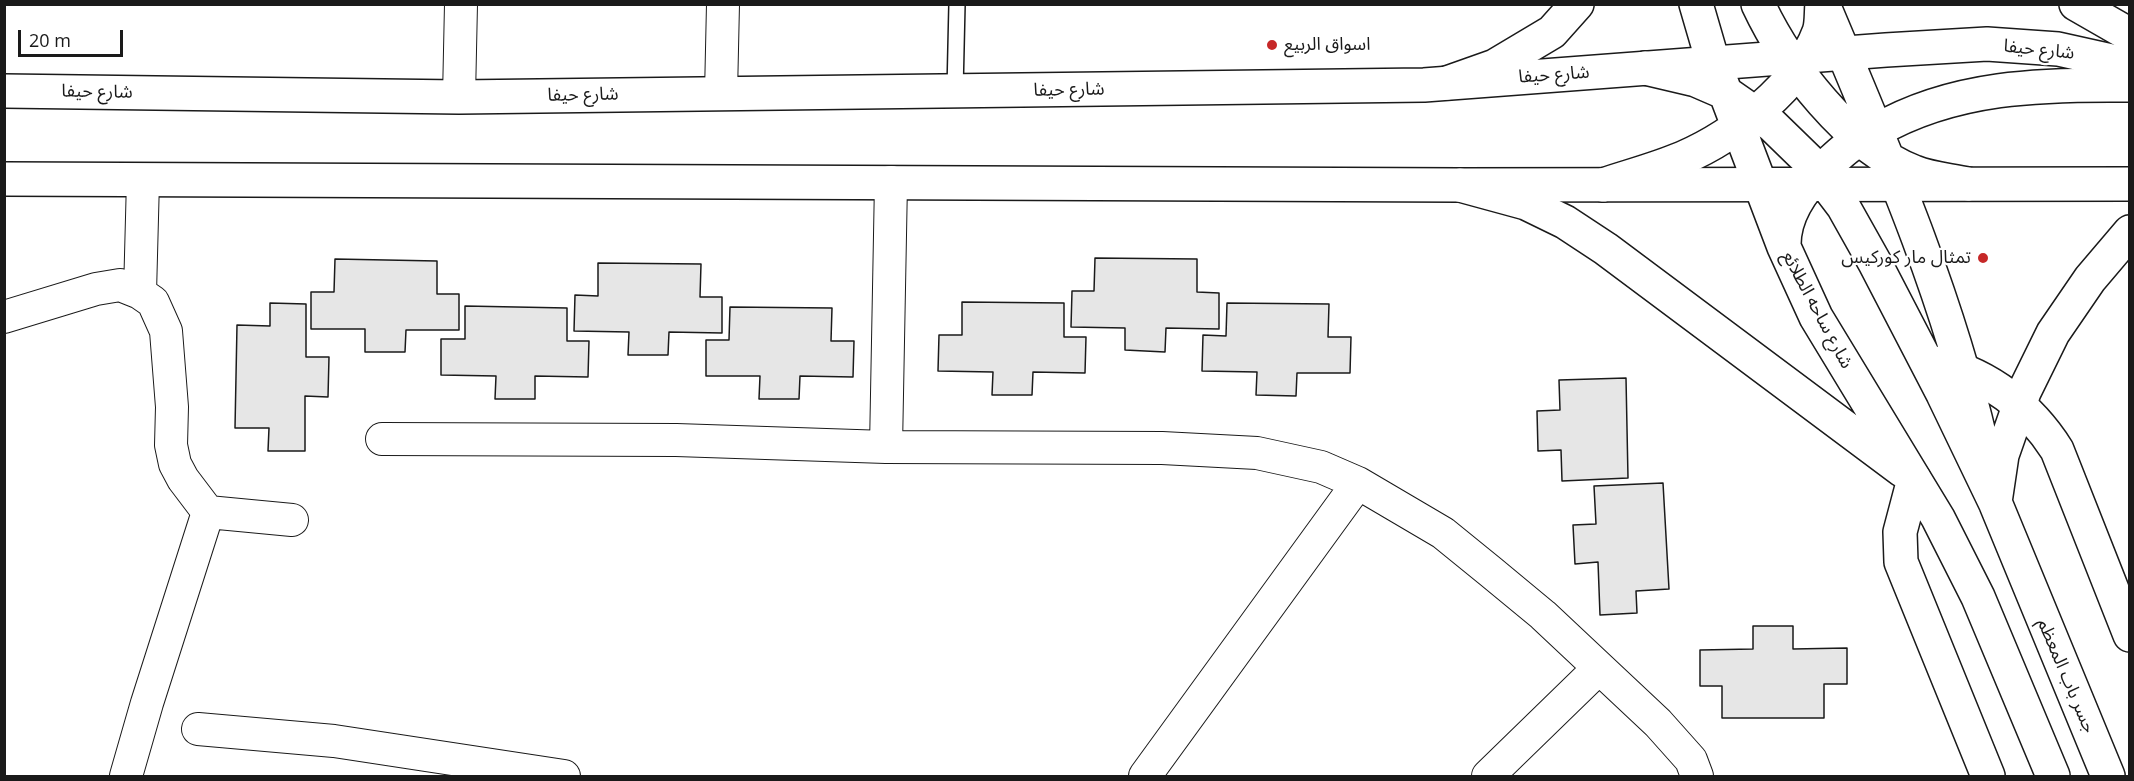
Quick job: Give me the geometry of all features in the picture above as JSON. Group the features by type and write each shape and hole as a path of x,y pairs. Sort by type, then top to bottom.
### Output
{"main road":[{"path":"1447,83 1495,66 1552,32 1577,4"},
{"path":"1696,4 1726,93 1746,119 1772,125 1808,160 1817,181 1843,206 1924,358 1995,502"},
{"path":"1758,4 1797,61 1821,102 1880,153"},
{"path":"1603,185 1683,158 1728,134 1771,100 1819,31 1823,4"},
{"path":"1823,4 1948,322 1973,408 1995,502"},
{"path":"2076,4 2130,35"},
{"name":"شارع حيفا","path":"4,91 459,97 1424,85 1714,62 1797,61 1843,53 1987,44 2058,49 2130,65"},
{"path":"1645,68 1696,80 1726,93"},
{"path":"4,179 1460,185 1760,184 1817,181 1880,153 1896,119 1944,101 2000,90 2066,84 2130,85"},
{"name":"شارع ساحه الطلائع","path":"1746,119 1760,184 1784,247 1816,317 1938,518 1978,597 2053,777"},
{"path":"1784,247 1783,236 1791,209 1848,147 1880,153 1968,184 2130,184"},
{"path":"1460,185 1526,203 1565,222 1606,249 1914,479 1900,532 1900,562 1988,777"},
{"path":"1995,502 2002,455 2019,405 2053,333 2090,279 2130,232"},
{"path":"1924,358 1961,368 1982,378 2019,405 2045,431 2057,450 2130,635"},
{"name":"جسر باب المعظم","path":"1995,502 2108,777"}],"street":[{"path":"459,97 461,4"},
{"path":"721,94 723,4"},
{"path":"140,293 143,180"},
{"path":"886,447 891,182"},
{"path":"4,317 120,285 140,293 153,303 166,331 172,407 171,445 175,464 183,479 208,512 292,520"},
{"path":"382,439 676,440 886,447 1162,448 1257,453 1321,467 1358,483 1443,533 1543,615 1658,723 1691,760 1697,777"},
{"path":"1145,777 1358,483"},
{"path":"126,777 147,703 208,512"},
{"path":"1488,777 1599,668"},
{"path":"198,729 334,741 564,777"}],"lane":[{"path":"955,91 957,4"}],"building":[{"path":"1095,258 1197,259 1197,292 1219,293 1219,329 1166,328 1165,352 1125,350 1125,328 1071,327 1072,291 1094,291"},
{"path":"335,259 437,261 437,294 459,294 459,330 406,330 405,352 365,352 365,329 311,329 311,292 334,292"},
{"path":"598,263 701,264 700,297 722,297 722,333 669,332 668,355 628,355 629,332 574,331 575,295 598,296"},
{"path":"962,302 1064,303 1064,337 1086,337 1085,373 1033,372 1032,395 992,395 993,372 938,371 939,335 962,335"},
{"path":"270,303 306,304 306,357 329,357 328,397 305,396 305,451 268,451 269,428 235,428 237,325 270,326"},
{"path":"1227,303 1329,304 1328,337 1351,337 1350,373 1297,373 1296,396 1256,395 1257,372 1202,371 1203,335 1226,336"},
{"path":"465,306 567,308 567,341 589,341 588,377 535,376 535,399 495,399 496,376 441,375 441,339 465,339"},
{"path":"730,307 832,308 831,341 854,341 853,377 800,376 799,399 759,399 760,376 706,376 706,340 729,340"},
{"path":"1626,378 1628,478 1562,481 1561,450 1538,451 1537,411 1560,410 1559,380"},
{"path":"1663,483 1669,589 1636,591 1637,613 1600,615 1598,562 1575,564 1573,525 1596,524 1594,486"},
{"path":"1753,626 1793,626 1793,649 1847,648 1847,684 1824,684 1824,718 1722,718 1722,686 1700,686 1700,650 1753,649"}],"place":[{"name":"اسواق الربيع","path":"1272,45"},
{"name":"تمثال مار كوركيس","path":"1983,258"}]}
